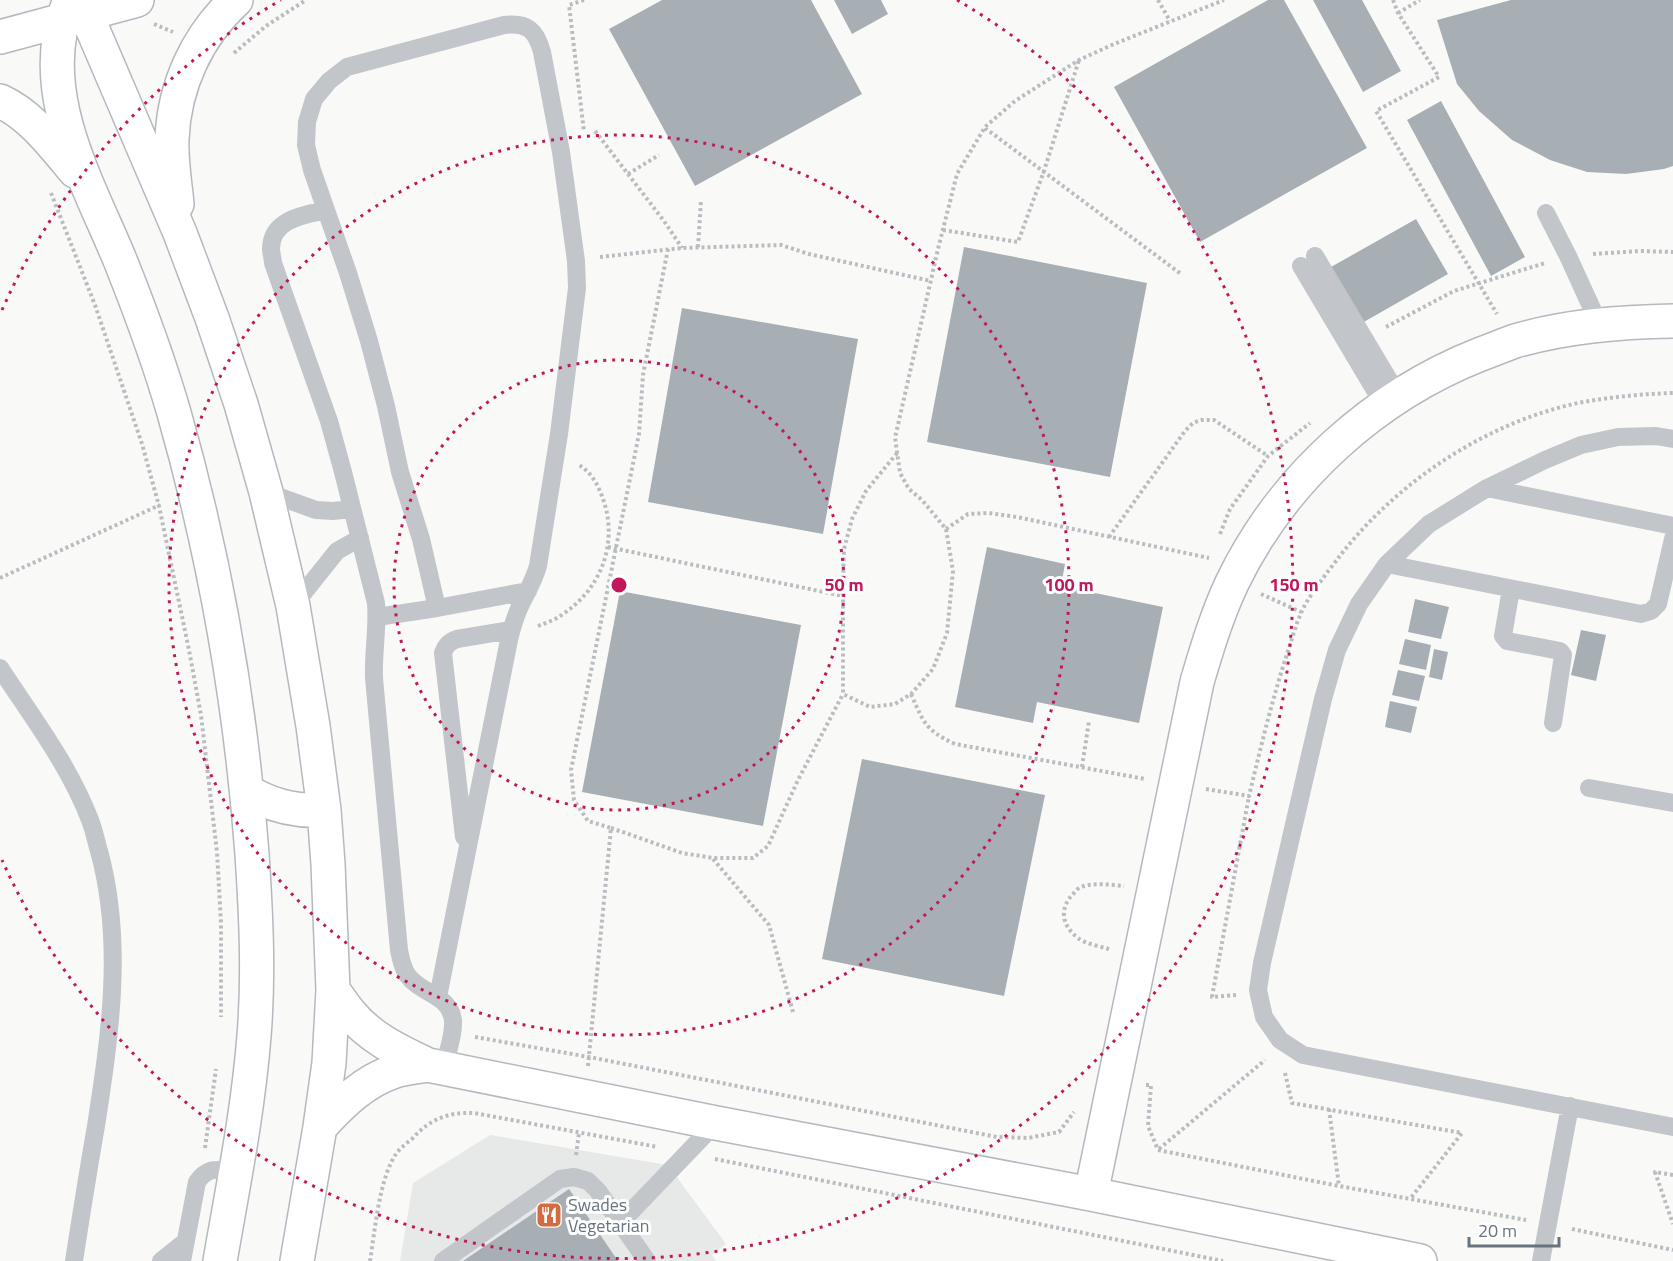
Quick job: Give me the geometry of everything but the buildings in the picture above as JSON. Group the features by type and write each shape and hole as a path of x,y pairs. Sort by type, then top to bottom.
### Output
{"street":[{"path":"0,37 75,9 137,0"},
{"path":"180,233 172,140 176,106 185,73 200,43 215,22 236,0"},
{"path":"75,9 57,47 57,77 68,132 148,335 173,412 194,490 216,588 233,678 247,791 255,898 257,966 254,1035 247,1103 220,1261"},
{"path":"75,9 180,233 212,318 241,404 266,492 293,606 324,810 333,990 329,1063 297,1261"},
{"path":"0,100 35,125 87,185"},
{"path":"1090,1194 1197,682 1213,627 1232,582 1262,531 1297,484 1338,441 1391,400 1454,365 1514,342 1556,331 1599,324 1673,321"},
{"path":"247,791 276,806 308,811 324,810"},
{"path":"333,990 351,1014 373,1035 398,1051 436,1066 1420,1261"},
{"path":"320,1127 341,1104 366,1085 394,1071 436,1066"}],"lane":[{"path":"437,608 421,539 400,472 369,341 312,170 306,145 307,122 314,99 329,81 347,68 504,25 517,24 530,29 538,39 542,52 561,152 576,261 577,288 556,452 538,566 510,635 438,997"},
{"path":"326,210 285,222 274,233 270,248 273,263 329,421 376,603 374,678 399,950 402,964 409,977 418,986 446,1004 453,1023 452,1034 436,1066"},
{"path":"1546,213 1599,324"},
{"path":"1308,261 1364,339 1391,400 1308,261"},
{"path":"1673,439 1656,436 1618,437 1581,445 1545,460 1487,488 1429,524 1387,564 1359,604 1337,650 1323,699 1262,963 1258,990 1264,1017 1280,1040 1303,1055 1673,1126"},
{"path":"1487,488 1673,526"},
{"path":"266,492 316,510 352,509"},
{"path":"293,606 336,551 360,538"},
{"path":"1387,564 1641,614 1651,611 1658,604 1673,539"},
{"path":"1511,589 1504,639 1560,651 1563,655 1553,723"},
{"path":"377,617 528,591"},
{"path":"466,854 443,653 450,641 457,639 510,635"},
{"path":"0,668 70,776 91,822 104,868 111,914 114,962 108,1045 74,1261"},
{"path":"1589,788 1673,803"},
{"path":"1540,1261 1570,1106"},
{"path":"620,1223 716,1122"},
{"path":"182,1261 197,1182 203,1173 213,1169 235,1170"},
{"path":"443,1261 560,1179 574,1177 588,1181 598,1191 647,1261"},
{"path":"161,1261 186,1241"}],"path":[{"path":"584,0 569,5 586,143"},
{"path":"1158,0 1170,21"},
{"path":"843,694 870,706 895,705 911,694 933,669 947,633 953,571 946,529 922,500 909,489 900,473 895,438 957,174 984,127 1015,101 1079,60 1224,0"},
{"path":"1393,0 1398,13 1439,77 1376,111 1514,342"},
{"path":"1398,13 1420,0"},
{"path":"943,230 1018,242 1044,171 1079,60"},
{"path":"984,127 1181,274"},
{"path":"595,131 682,248"},
{"path":"628,174 659,155"},
{"path":"49,188 99,316 142,444 159,506 189,650 201,715 217,852 221,923 221,1027"},
{"path":"698,247 701,200"},
{"path":"598,246 600,258 668,249 781,245 809,254 931,281"},
{"path":"668,249 643,375 639,434 571,770 574,800 588,821 682,854 713,858 753,858 768,846 798,780 843,694 844,549 852,519 866,491 897,453"},
{"path":"1364,339 1454,291 1568,256 1640,251 1673,252"},
{"path":"1177,784 1249,796 1277,683 1301,612 1353,539 1413,483 1443,461 1474,443 1541,413 1608,398 1673,393"},
{"path":"1109,537 1192,423 1214,420 1268,456"},
{"path":"1218,539 1230,509 1268,456 1313,420"},
{"path":"510,635 561,616 583,598 600,574 608,547 609,519 601,493 587,469 556,452"},
{"path":"0,578 194,490"},
{"path":"946,529 968,514 989,513 1209,558"},
{"path":"608,547 843,596"},
{"path":"1205,566 1213,549"},
{"path":"911,694 924,723 938,736 955,744 1147,779 1145,790"},
{"path":"1082,767 1089,721"},
{"path":"574,1177 589,1057 611,828"},
{"path":"713,858 770,925 793,1012"},
{"path":"1112,950 1078,938 1066,925 1064,908 1067,900 1080,888 1096,885 1125,886 1127,876"},
{"path":"452,1034 589,1057 997,1137 1028,1138 1059,1132 1077,1108"},
{"path":"1265,1060 1158,1150 1673,1250"},
{"path":"203,1173 217,1062"},
{"path":"1329,1109 1339,1186"},
{"path":"370,1261 383,1188 389,1168 397,1153 420,1129 432,1121 460,1112 687,1152 754,1168 1223,1261"},
{"path":"1673,1175 1655,1172 1673,1224"}],"shaded area":[{"path":"490,1135 668,1165 726,1244 712,1255 716,1261 400,1261 413,1183"}],"place":[{"name":"Swades Vegetarian","path":"549,1215"}]}
